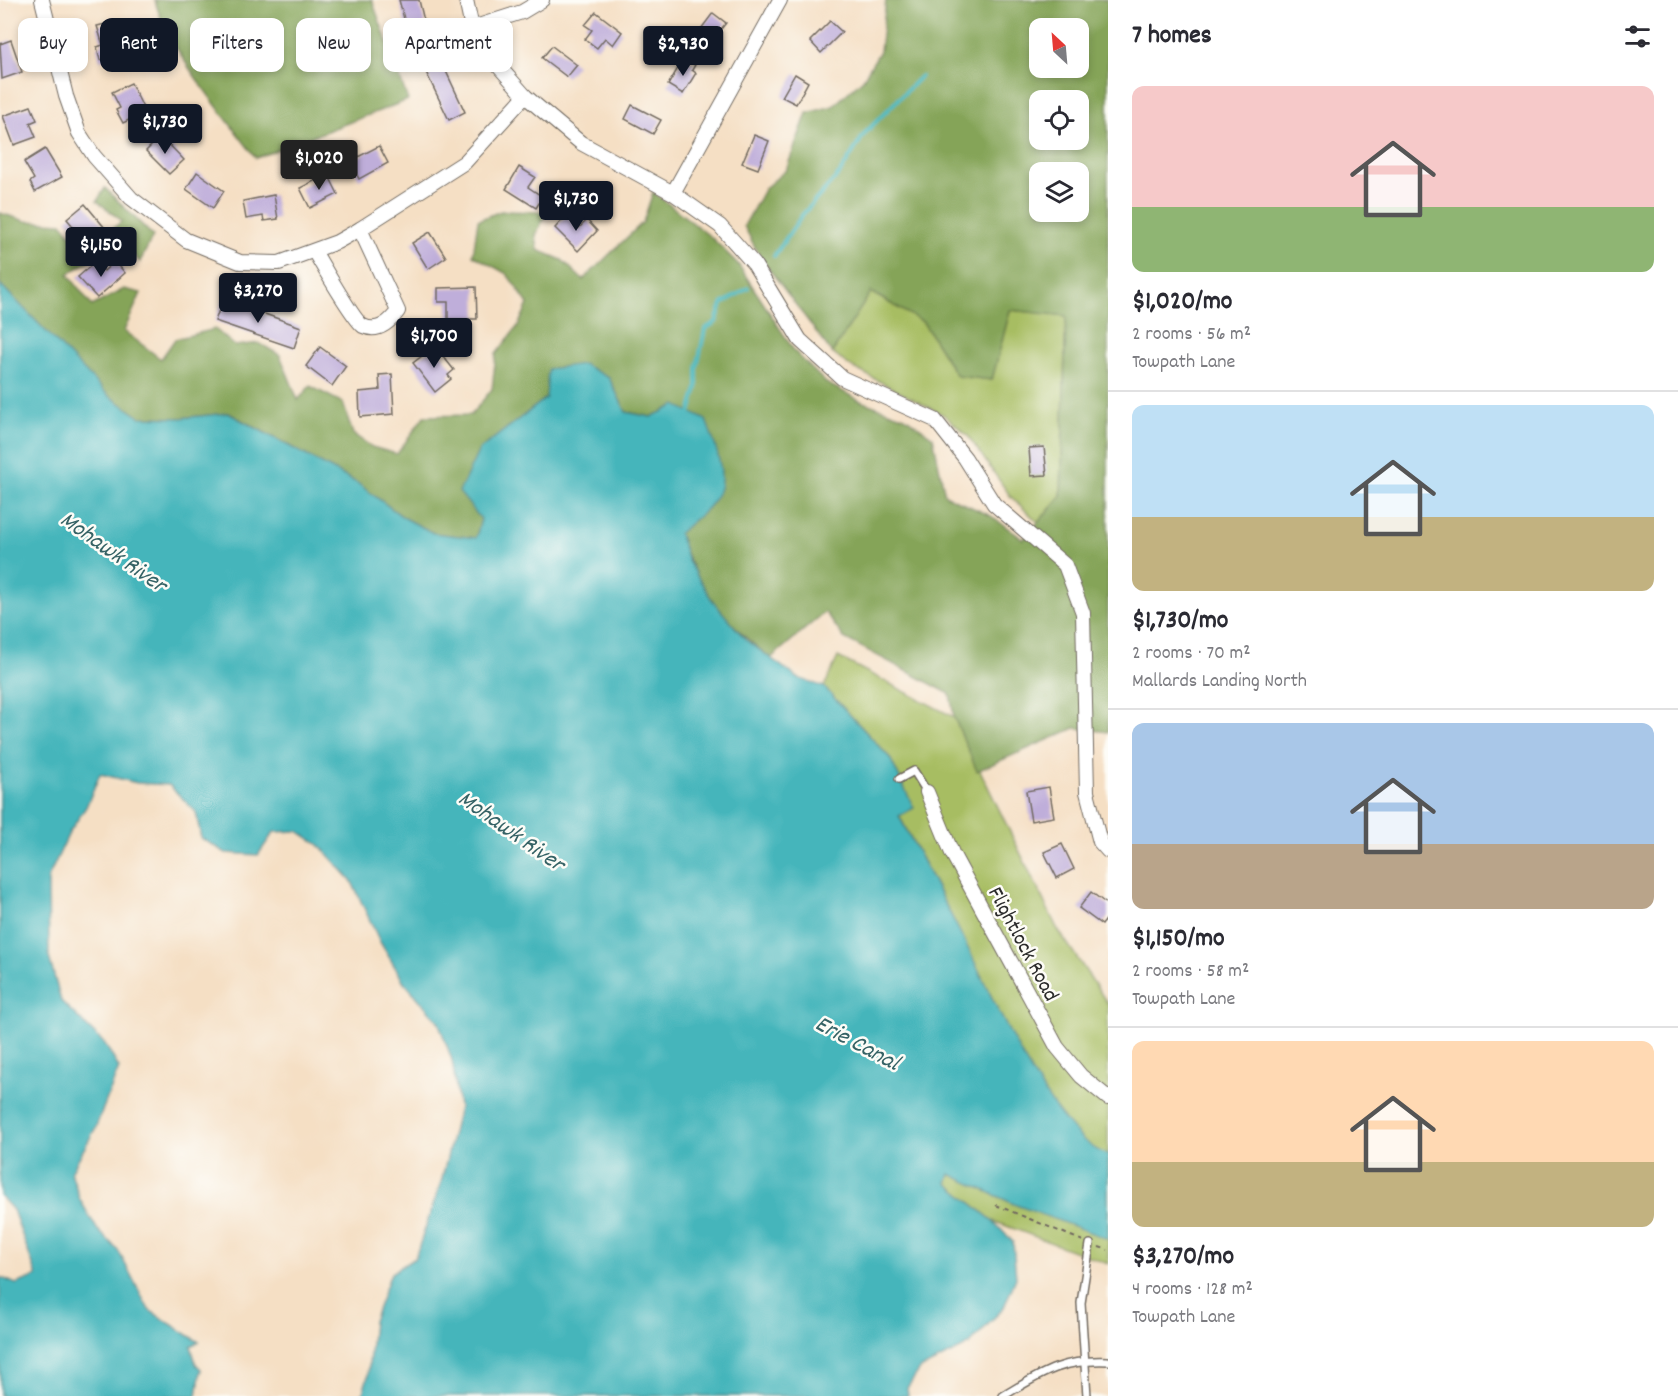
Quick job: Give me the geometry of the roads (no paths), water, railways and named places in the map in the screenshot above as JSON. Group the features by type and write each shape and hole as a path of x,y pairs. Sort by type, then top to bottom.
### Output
{"street":[{"path":"42,0 66,96 79,133 94,156 131,198 186,240 240,262 279,263 314,251 360,229 465,162 525,96"},
{"path":"466,0 470,18"},
{"path":"503,18 522,12 542,0"},
{"path":"673,193 780,0"},
{"path":"504,72 525,96 581,142 673,193 720,226 754,264 800,340 842,378 935,420 965,459 994,504 1065,565 1083,613 1087,792 1100,842 1108,851"},
{"path":"314,251 359,323 375,328 385,325 398,311 360,229"},
{"name":"Flightlock Road","path":"927,792 952,853 1058,1047 1081,1076 1108,1098"}],"lane":[{"path":"899,779 914,771 927,792"},
{"path":"1087,1396 1086,1362 1081,1337 1081,1304 1090,1244"},
{"path":"1004,1396 1052,1367 1108,1361"}],"water":[{"path":"0,284 108,395 140,417 181,418 228,413 357,483 403,517 433,533 476,538 481,519 459,492 479,450 546,398 548,369 583,364 609,378 626,412 651,417 676,405 706,420 718,454 721,472 720,488 713,501 679,533 688,561 712,600 746,640 798,678 824,687 890,758 914,808 899,816 1025,1061 1066,1121 1087,1143 1108,1155 1108,1239 1016,1205 950,1174 947,1183 993,1221 1013,1242 1016,1278 1004,1307 969,1345 920,1369 907,1388 908,1396 362,1396 368,1376 373,1321 391,1273 415,1258 442,1179 459,1107 452,1060 438,1021 404,982 380,942 351,880 319,845 298,831 274,832 258,855 226,853 201,838 196,812 169,785 137,783 100,774 86,807 70,831 48,878 49,957 61,1001 105,1044 119,1068 95,1129 71,1172 80,1200 97,1229 118,1250 149,1310 199,1342 191,1346 196,1364 201,1369 197,1396 0,1396 0,1277 16,1284 37,1276 13,1210 0,1196"}],"waterway":[{"path":"774,256 803,214 840,173 865,133 921,76"},
{"path":"689,417 697,388 697,368 705,329 716,322 722,304 748,288"}],"water label":[{"name":"Mohawk River","path":"114,551"},
{"name":"Mohawk River","path":"512,830"},
{"name":"Erie Canal","path":"858,1042"}]}
